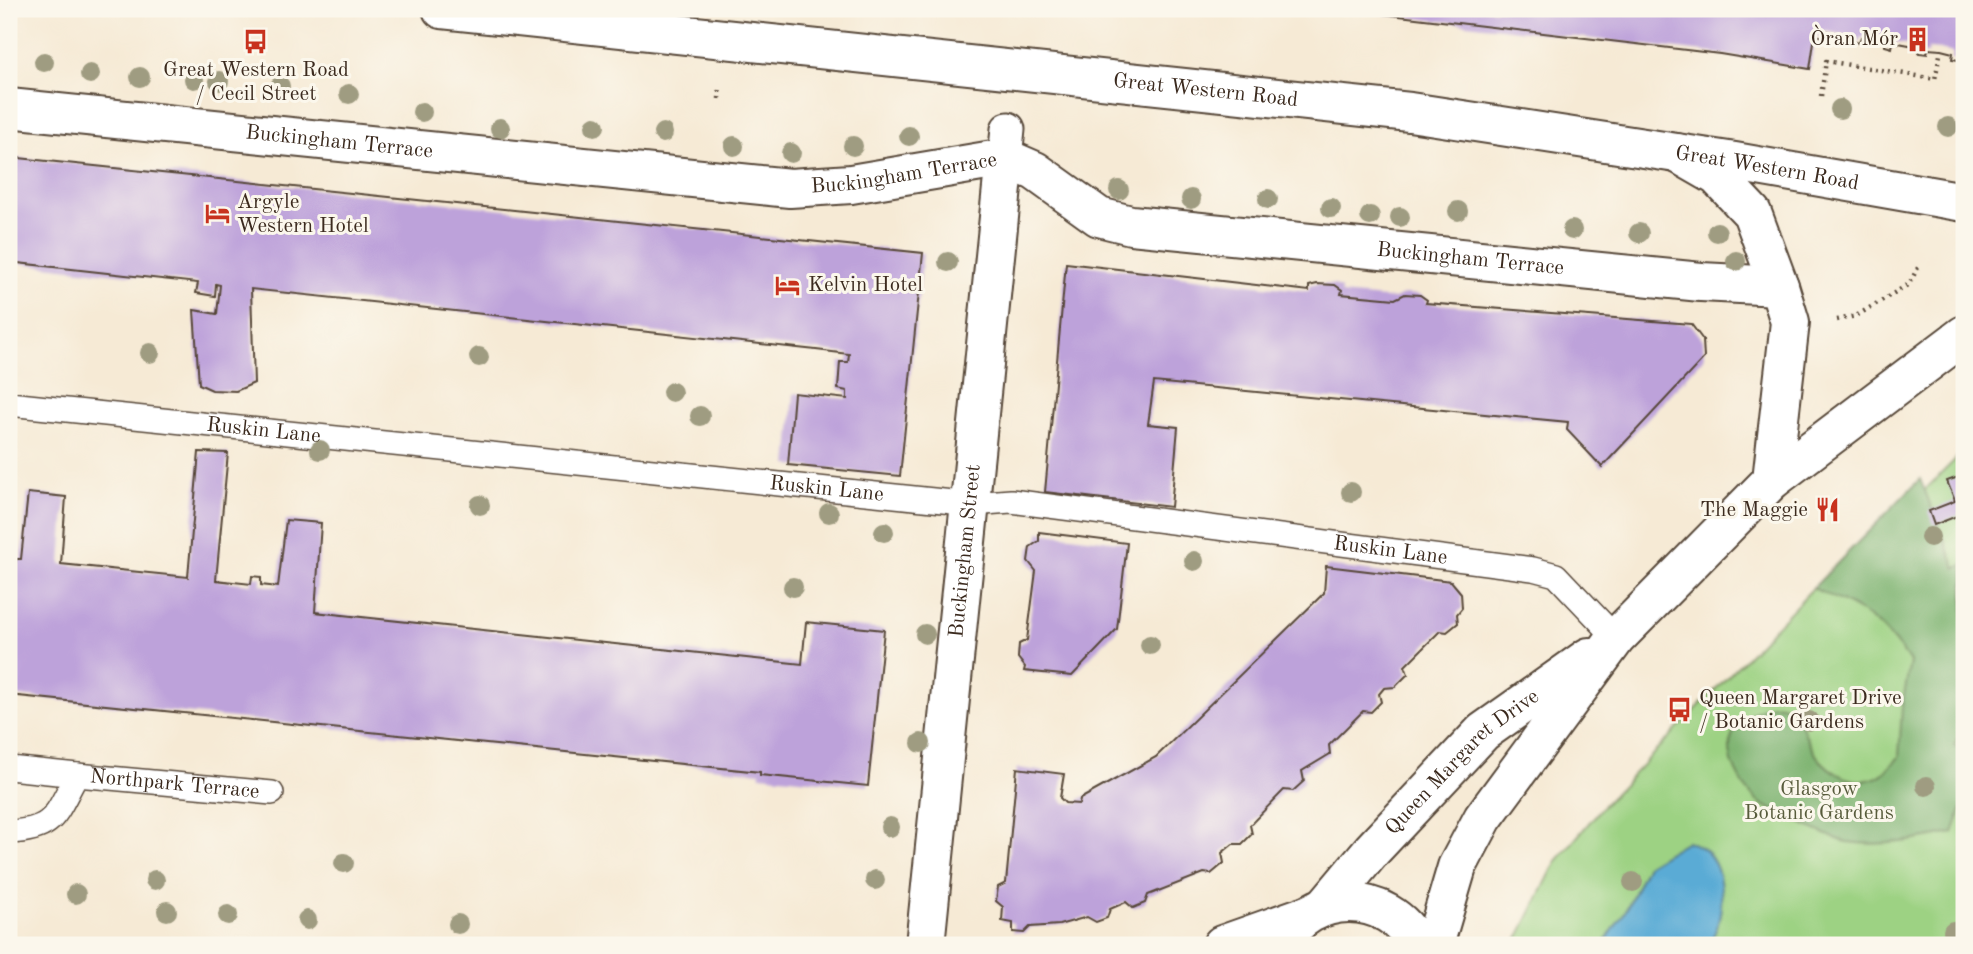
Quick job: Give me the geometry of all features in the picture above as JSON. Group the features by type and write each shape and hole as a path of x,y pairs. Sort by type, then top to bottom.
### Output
{"main road":[{"name":"Great Western Road","path":"442,9 1410,112 1677,153 1964,202"},
{"name":"Buckingham Terrace","path":"9,107 790,188 851,184 1006,143 1035,171 1099,217 1131,225 1701,282 1779,286"},
{"name":"Buckingham Street","path":"925,945 972,503 1006,143"},
{"path":"1677,153 1717,176 1752,213 1790,322 1772,480"},
{"name":"Queen Margaret Drive","path":"1434,945 1457,867 1483,818 1616,638 1772,480 1964,335"},
{"name":"Queen Margaret Drive","path":"1281,945 1287,933 1315,911 1483,732 1616,638"},
{"path":"1222,945 1349,901 1373,905 1395,916 1417,945"}],"lane":[{"name":"Ruskin Lane","path":"9,404 972,503 1011,501 1533,569 1556,575 1616,638"},
{"name":"Northpark Terrace","path":"9,768 272,793"},
{"name":"Northpark Terrace","path":"9,832 35,831 46,825 77,775"}],"path":[{"path":"1821,96 1826,61 1935,79 1941,50"},
{"path":"1833,320 1856,316 1909,284 1920,264"}],"green space":[{"name":"Glasgow Botanic Gardens","path":"1964,451 1964,945 1515,945 1556,862 1604,805 1813,588 1822,592"},
{"path":"1920,479 1956,568 1964,565 1964,726 1954,745 1964,751 1964,802 1953,833 1887,843 1847,842 1800,823 1756,800 1733,765 1730,742 1742,721 1759,710 1777,704 1786,706 1794,713 1821,761 1846,778 1875,778 1899,757 1902,707 1910,662 1888,634 1868,616 1813,588"}],"water":[{"path":"1687,841 1707,852 1721,885 1718,923 1708,945 1603,945 1626,910 1647,865"}],"building":[{"path":"1340,9 1964,9 1964,55 1960,54 1959,60 1952,59 1953,53 1941,50 1928,49 1927,54 1919,53 1920,47 1893,42 1892,48 1885,46 1885,41 1861,37 1859,43 1851,41 1852,36 1824,31 1824,37 1815,35 1810,69 1720,54"},
{"path":"9,157 923,253 900,476 788,465 794,393 847,399 847,391 838,389 840,362 848,362 849,354 251,289 254,383 236,391 212,390 199,384 194,310 217,314 220,285 216,284 215,296 196,293 198,283 9,262"},
{"path":"1066,263 1309,291 1309,286 1317,284 1335,285 1342,290 1341,294 1395,299 1405,294 1420,295 1427,300 1426,303 1691,324 1703,340 1704,358 1602,467 1567,430 1568,422 1154,382 1148,424 1178,427 1171,507 1045,492"},
{"path":"199,452 228,453 216,580 251,584 252,576 261,577 261,585 278,587 286,520 321,523 315,612 802,664 806,622 884,630 868,786 760,775 760,772 9,695 9,567 14,567 16,559 21,559 28,493 66,497 61,564 188,577"},
{"path":"1964,475 1964,520 1962,514 1934,525 1929,511 1955,501 1947,481"},
{"path":"1039,532 1127,543 1117,629 1072,676 1024,671 1025,667 1018,658 1019,644 1027,640 1036,571 1028,561 1030,547 1039,541"},
{"path":"1326,566 1451,581 1461,593 1462,608 1457,614 1458,623 1447,632 1440,631 1405,666 1408,674 1395,687 1384,688 1379,694 1381,702 1371,712 1363,711 1329,745 1330,754 1302,771 1304,781 1293,791 1284,790 1250,825 1252,834 1242,844 1233,844 1222,853 1224,863 1211,874 1204,873 1148,895 1145,903 1133,908 1126,902 1110,909 1107,918 1096,922 1087,917 1059,925 1030,927 1024,933 1013,932 1013,923 1002,921 1003,907 996,901 998,887 1006,883 1017,768 1064,774 1060,798 1065,803 1079,804 1080,799 1156,757 1324,593"}],"place":[{"name":"Òran Mór","path":"1918,39"},
{"name":"Great Western Road / Cecil Street","path":"256,41"},
{"name":"Argyle Western Hotel","path":"217,214"},
{"name":"Kelvin Hotel","path":"788,285"},
{"name":"The Maggie","path":"1828,510"},
{"name":"Queen Margaret Drive / Botanic Gardens","path":"1679,710"}]}
